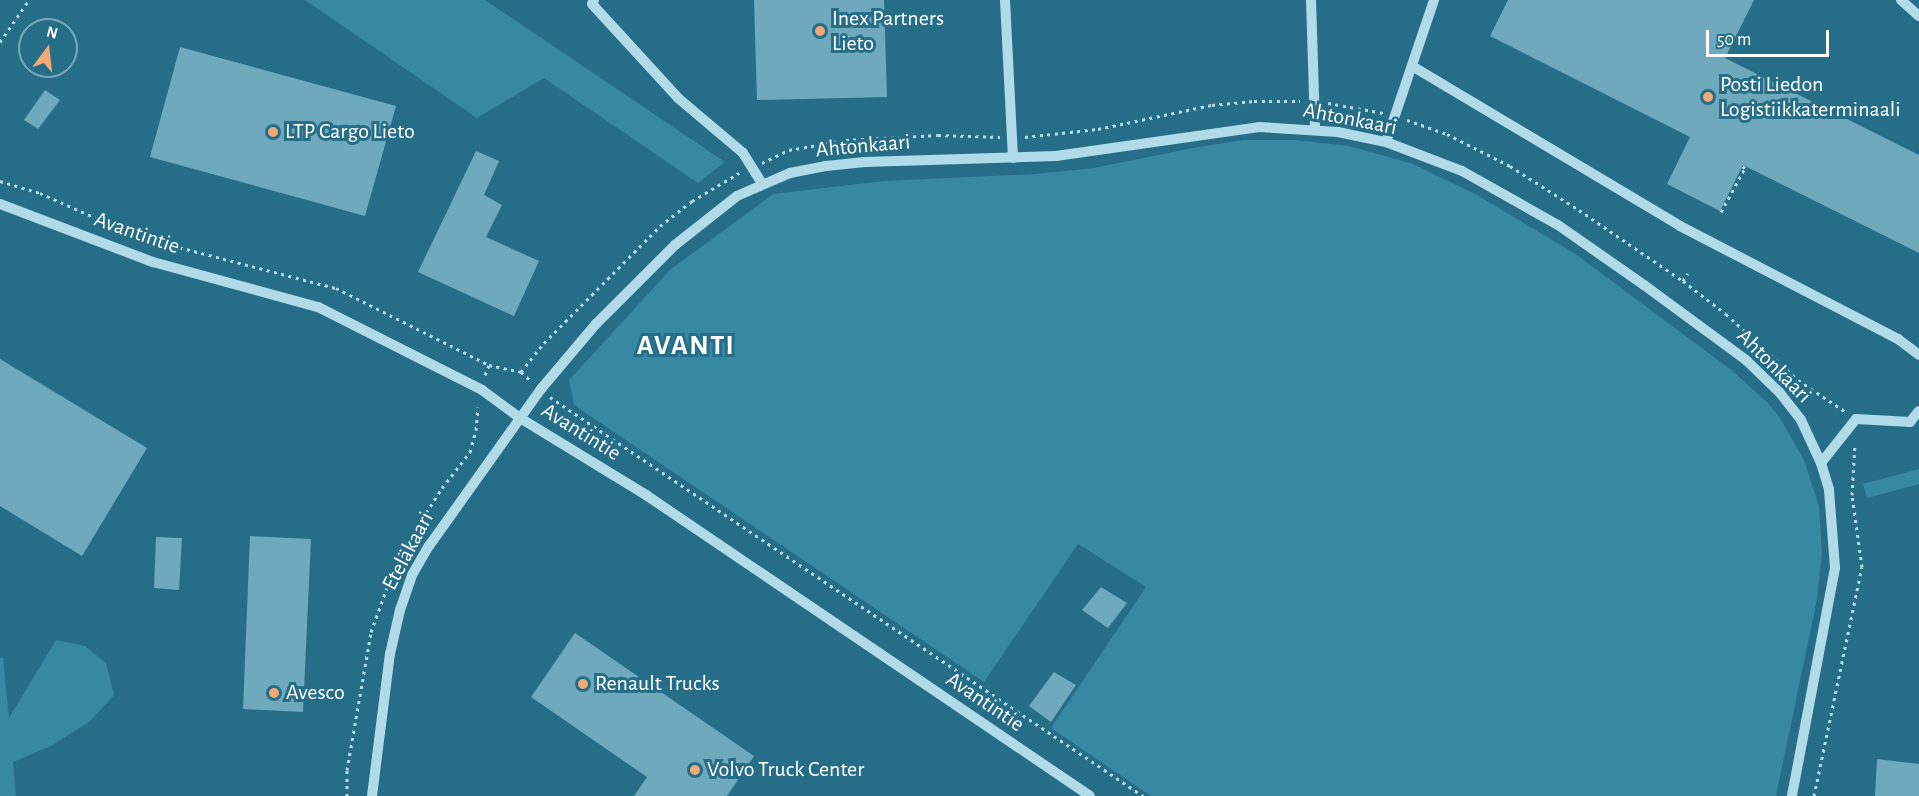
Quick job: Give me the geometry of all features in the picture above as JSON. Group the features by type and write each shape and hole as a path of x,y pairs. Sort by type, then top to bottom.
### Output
{"street":[{"path":"594,0 592,4 678,98 743,153 762,184"},
{"path":"1005,0 1012,158"},
{"path":"1311,0 1315,129"},
{"path":"1386,142 1434,0"},
{"path":"1901,0 1919,16"},
{"path":"1412,66 1680,226 1899,339 1919,355"},
{"name":"Ahtonkaari","path":"520,418 596,324 637,282 700,225 737,196 790,173 865,162 1012,158 1088,152 1259,127 1315,129 1386,142 1462,171 1558,225 1713,334 1746,360 1780,393 1801,420 1821,463 1829,490 1835,568 1792,796"},
{"name":"Avantintie","path":"0,204 153,262 318,307 482,390 520,418 646,495 1090,796"},
{"path":"1821,463 1856,419 1910,422 1919,411"},
{"name":"Eteläkaari","path":"372,796 390,654 400,610 412,575 451,513 520,418"}],"path":[{"path":"0,42 29,0"},
{"path":"521,372 544,343 660,226 692,201 751,167 789,150 846,140 938,135 1033,137 1098,129 1212,105 1254,101 1314,101 1396,116 1447,134 1510,166 1683,280 1726,314 1798,380 1856,419 1852,495 1862,567 1814,796"},
{"path":"1721,212 1745,168 1742,166"},
{"path":"0,181 40,193 136,236 336,288 489,364 521,372 530,380"},
{"path":"1683,280 1688,273"},
{"path":"485,375 489,364"},
{"path":"555,401 1143,796"}],"shaded area":[{"path":"305,0 485,0 725,162 698,183 544,78 477,118"},
{"path":"1243,140 1294,140 1349,146 1413,164 1477,195 1574,253 1730,369 1767,402 1780,418 1804,460 1819,507 1822,553 1817,599 1776,796 1151,796 1051,728 1146,587 1078,544 984,682 574,405 569,380 670,270 773,194 884,181 1036,174 1094,168"},
{"path":"1919,469 1919,484 1867,498 1863,484"},
{"path":"56,640 85,646 106,663 114,695 89,722 51,746 13,762 16,796 0,796 0,658 3,658 9,718"}],"building":[{"name":"Inex Partners Lieto","path":"754,0 884,0 887,97 757,100"},
{"name":"Posti Liedon Logistiikkaterminaali","path":"1508,0 1754,0 1725,58 1919,155 1919,253 1743,165 1720,211 1667,184 1690,137 1490,36"},
{"name":"LTP Cargo Lieto","path":"180,47 396,106 365,216 150,157"},
{"path":"45,90 60,100 38,129 24,120"},
{"path":"476,151 499,161 484,195 502,205 486,237 539,261 514,316 418,272"},
{"path":"0,359 147,448 82,556 0,506"},
{"path":"250,536 311,539 303,712 243,709"},
{"path":"156,537 182,538 179,590 154,588"},
{"path":"1101,587 1127,603 1108,628 1082,610"},
{"path":"575,633 754,756 727,796 634,796 647,777 531,697"},
{"path":"1054,672 1076,685 1051,722 1029,706"},
{"path":"1877,759 1919,764 1919,796 1875,796"}],"place":[{"name":"Inex Partners Lieto","path":"820,31"},
{"name":"Posti Liedon Logistiikkaterminaali","path":"1708,97"},
{"name":"LTP Cargo Lieto","path":"273,132"},
{"name":"Renault Trucks","path":"583,684"},
{"name":"Avesco","path":"274,693"},
{"name":"Volvo Truck Center","path":"695,770"}],"district":[{"name":"AVANTI","path":"686,346"}]}
